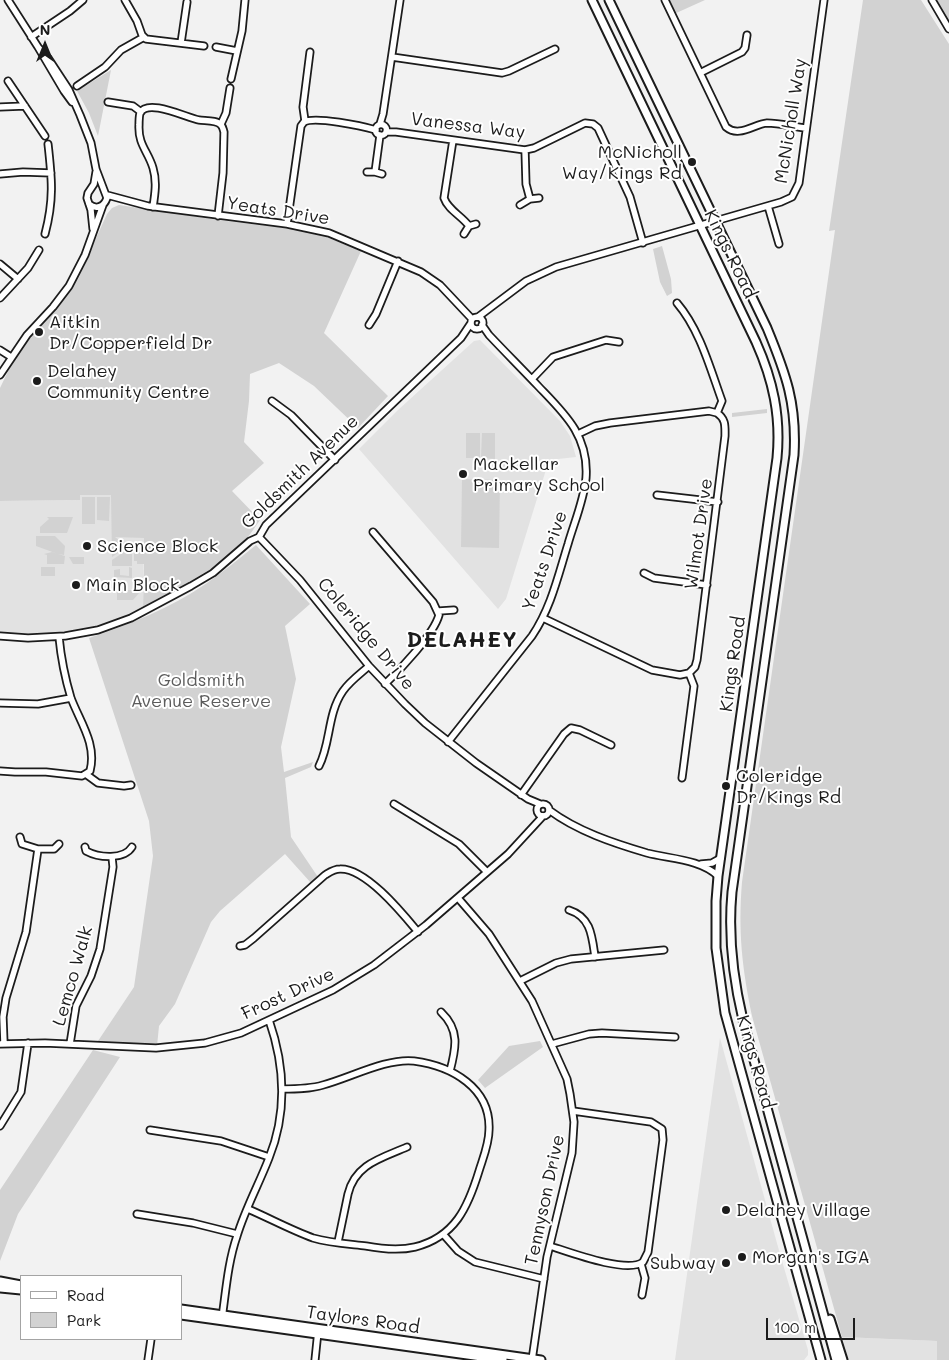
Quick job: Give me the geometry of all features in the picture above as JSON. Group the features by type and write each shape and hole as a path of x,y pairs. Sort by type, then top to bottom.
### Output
{"main road":[{"name":"Kings Road","path":"592,0 765,363 774,392 778,424 776,463 718,876 716,948 725,1013 821,1360"},
{"name":"Kings Road","path":"609,0 767,328 779,356 789,388 793,415 794,441 792,466 732,892 731,929 736,982 741,1010 836,1360"},
{"path":"0,1281 20,1285"},
{"path":"816,1282 843,1360"},
{"path":"0,1288 20,1290"},
{"name":"Taylors Road","path":"182,1309 222,1318"},
{"name":"Taylors Road","path":"182,1315 222,1318 318,1331 503,1360"},
{"name":"Taylors Road","path":"479,1356 541,1360"}],"street":[{"path":"0,375 27,335 53,307 69,286 81,264 104,205 105,193 96,169 91,143 77,108 64,91 8,0"},
{"path":"31,37 70,12 83,0"},
{"path":"125,0 144,37 149,40 204,46"},
{"path":"231,78 243,26 245,0"},
{"path":"375,172 400,0"},
{"path":"665,0 724,124 730,130 741,131 767,123 806,128"},
{"name":"McNicholl Way","path":"715,221 788,200 795,193 799,183 824,0"},
{"path":"932,0 949,29"},
{"path":"181,43 187,2"},
{"path":"700,73 742,52 745,48 747,34"},
{"path":"77,86 105,67 121,50 144,37"},
{"path":"216,47 237,51"},
{"path":"392,57 502,73 510,72 555,49"},
{"path":"287,224 301,126 305,121 303,107 310,52"},
{"path":"8,81 45,136"},
{"path":"218,216 223,173 224,132 221,124 226,113 230,88"},
{"path":"108,102 132,106 141,112"},
{"path":"0,108 25,106"},
{"path":"153,207 156,182 153,167 139,136 141,112 148,108 165,110 198,120 221,124"},
{"name":"Vanessa Way","path":"305,121 313,119 525,150 534,148 590,122 598,128 626,187 643,243"},
{"path":"453,140 444,198 447,205 464,219 469,226"},
{"path":"45,234 51,213 52,198 52,173 48,144"},
{"path":"525,150 526,184 530,200"},
{"path":"93,231 93,220 87,195 92,188 96,169"},
{"path":"0,174 23,172 52,173"},
{"path":"367,172 382,174"},
{"path":"92,188 98,188 105,193"},
{"name":"Yeats Drive","path":"105,193 126,201 153,207 287,224 329,233 398,261 429,276 440,285 567,416 578,434 585,459 585,483 553,592 543,618 532,636 448,742"},
{"path":"520,205 539,198"},
{"name":"Yeats Drive","path":"104,205 126,201"},
{"path":"89,204 97,207 104,205"},
{"path":"768,206 779,244"},
{"name":"Goldsmith Avenue","path":"0,636 28,638 59,637 85,633 115,624 156,606 213,573 250,541 259,537 266,525 493,306 518,286 542,273 581,260 715,221"},
{"path":"464,234 469,226 476,224"},
{"path":"0,298 28,268 39,250"},
{"path":"369,325 376,314 398,261"},
{"path":"0,264 18,278"},
{"name":"Wilmot Drive","path":"676,303 687,315 712,374 722,401 717,413 725,422 726,436 696,664 689,673"},
{"path":"532,379 553,357 606,340 619,342"},
{"path":"0,350 11,357"},
{"path":"272,401 291,415 335,460"},
{"path":"578,434 595,426 610,422 709,411 717,413"},
{"path":"657,495 718,502"},
{"path":"373,532 439,611 436,624 409,660 385,684"},
{"name":"Coleridge Drive","path":"259,537 314,595 385,684 421,719 476,763 542,811 591,833 631,848 657,856 699,864 711,869 718,876"},
{"path":"644,573 654,578 707,585"},
{"path":"439,611 454,610"},
{"path":"543,618 652,670 680,675 689,673 694,686 682,778"},
{"path":"59,637 71,698 91,748 90,769 87,775"},
{"path":"319,766 326,751 332,715 338,700 346,687 369,666"},
{"path":"0,703 38,704 71,698"},
{"path":"521,795 567,730 575,728 611,745"},
{"path":"0,771 87,775 98,783 131,785"},
{"path":"394,804 458,844 487,872"},
{"name":"Frost Drive","path":"2,1044 70,1044 156,1048 189,1046 222,1038 302,1006 374,965 418,932 516,846 533,826 542,811"},
{"path":"20,837 22,844 38,849 54,849 59,844"},
{"path":"85,847 89,853 112,857 126,853 132,847"},
{"path":"2,1044 6,998 26,932 38,849"},
{"name":"Lemco Walk","path":"70,1044 76,1006 91,976 100,949 113,866 112,857"},
{"name":"Coleridge Drive","path":"699,864 712,863 721,858"},
{"path":"240,946 245,945 254,938 325,875 339,868 351,871 384,894 418,932"},
{"name":"Tennyson Drive","path":"458,898 489,934 532,1000 567,1079 573,1111 572,1153 550,1246 532,1359"},
{"path":"568,910 579,915 589,926 595,957"},
{"path":"520,981 556,963 571,959 664,950"},
{"path":"441,1012 448,1019 456,1040 456,1050 450,1071"},
{"path":"222,1318 229,1266 237,1234 270,1157 278,1126 282,1089 279,1055 269,1020"},
{"path":"552,1044 590,1034 602,1033 675,1037"},
{"path":"0,1126 21,1092 28,1043"},
{"path":"248,1209 312,1238 385,1249 402,1250 422,1245 443,1234 458,1219 468,1204 488,1139 487,1111 481,1096 464,1078 450,1071 422,1063 400,1061 316,1087 282,1089"},
{"path":"550,1246 601,1261 632,1266 640,1264 646,1259 648,1252 664,1140 662,1128 651,1122 573,1111"},
{"path":"150,1130 221,1141 270,1157"},
{"path":"338,1242 348,1194 356,1174 372,1163 407,1147"},
{"path":"137,1214 193,1222 237,1234"},
{"path":"443,1234 458,1251 475,1262 544,1279"},
{"path":"640,1264 645,1274 642,1295"},
{"path":"315,1360 318,1331"},
{"path":"148,1360 151,1340"}],"shaded area":[{"name":"Mackellar Primary School","path":"480,340 560,421 570,436 576,457 549,460 506,599 498,609 359,449 398,410 474,341"},
{"path":"80,495 111,495 144,538 143,608 93,628 63,634 28,635 0,632 0,501 79,500"},
{"path":"720,1038 808,1350 808,1355 804,1360 675,1360"},
{"path":"842,1337 937,1341 937,1360 848,1360"}],"green space":[{"path":"667,0 705,0 674,14"},
{"path":"863,0 921,0 949,44 949,1360 937,1360 937,1341 842,1337 752,1016 742,949 740,917 742,882 835,230 829,231"},
{"path":"937,0 949,0 949,20"},
{"path":"111,70 98,136 89,113 77,91"},
{"path":"119,205 317,233 361,251 324,333 388,396 358,428 314,386 279,363 250,374 244,442 264,463 232,491 260,520 244,542 222,562 183,588 143,608 144,564 137,564 137,561 134,561 134,552 141,552 137,548 144,548 144,538 115,537 120,541 124,541 123,548 112,557 111,495 80,495 80,500 0,501 0,388 14,359 68,294 82,269 107,214 112,208"},
{"path":"662,246 671,279 672,293 667,296 660,282 653,249"},
{"path":"767,409 767,413 732,417 732,413"},
{"path":"466,433 480,433 480,458 466,458"},
{"path":"482,433 495,433 495,459 481,458"},
{"path":"462,479 500,480 499,548 461,547"},
{"path":"82,497 95,497 95,524 82,524"},
{"path":"97,497 110,497 109,521 97,520"},
{"path":"47,517 73,517 67,533 40,533 40,527 49,519"},
{"path":"36,536 55,536 65,546 64,555 36,546"},
{"name":"Goldsmith Avenue Reserve","path":"256,545 310,604 285,626 296,679 281,747 284,772 313,762 311,767 285,778 291,837 318,877 311,883 285,854 220,911 211,922 175,1004 159,1026 157,1046 98,1041 134,987 153,856 149,821 89,638 165,608 207,583"},
{"path":"132,551 132,566 112,566 112,560 124,552"},
{"path":"52,552 65,556 64,564 47,564 47,555 44,554"},
{"path":"69,557 84,557 84,564 73,564"},
{"path":"41,567 55,567 55,576 41,576"},
{"path":"129,567 132,568 132,578 114,577 114,570 120,569 120,575 129,576"},
{"path":"117,590 140,592 133,600 117,600"},
{"path":"540,1041 543,1047 485,1088 478,1080 509,1046"},
{"path":"93,1050 120,1057 18,1214 0,1261 0,1190"}],"place":[{"name":"McNicholl Way/Kings Rd","path":"692,162"},
{"name":"Aitkin Dr/Copperfield Dr","path":"39,332"},
{"name":"Delahey Community Centre","path":"37,381"},
{"name":"Mackellar Primary School","path":"463,474"},
{"name":"Science Block","path":"87,546"},
{"name":"Main Block","path":"76,585"},
{"name":"Coleridge Dr/Kings Rd","path":"726,786"},
{"name":"Delahey Village","path":"726,1210"},
{"name":"Morgan's IGA","path":"742,1257"},
{"name":"Subway","path":"726,1263"}],"district":[{"name":"DELAHEY","path":"462,640"}]}
